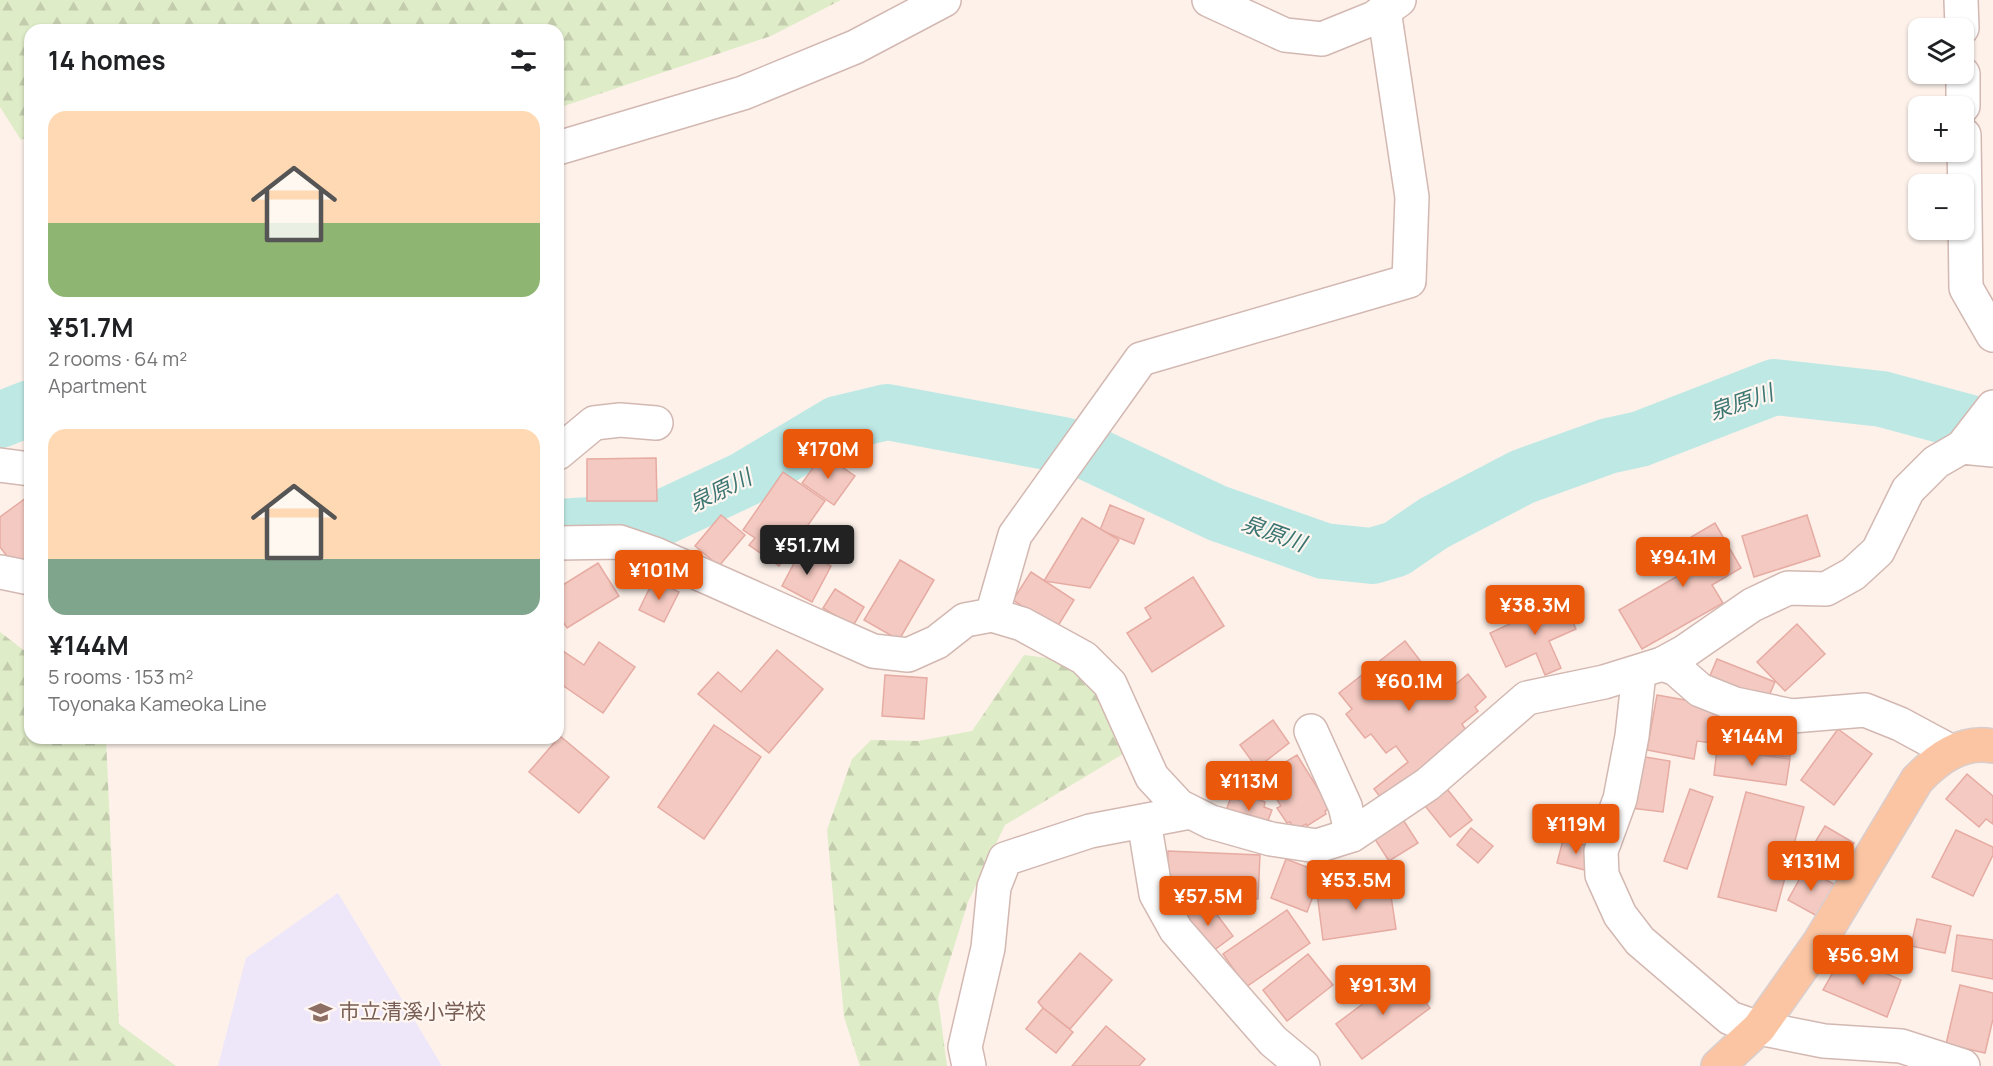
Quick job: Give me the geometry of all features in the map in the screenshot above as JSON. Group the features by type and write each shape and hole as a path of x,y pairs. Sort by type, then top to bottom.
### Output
{"main road":[{"path":"1718,1066 1759,1028 1819,943 1917,780 1934,763 1952,752 1968,746 1993,746"}],"street":[{"path":"564,146 743,93 855,47 944,0"},
{"path":"1209,0 1285,35 1322,39 1374,18 1391,5"},
{"path":"1961,0 1962,18"},
{"path":"992,615 1015,535 1141,359 1408,281 1412,197 1391,5"},
{"path":"1964,162 1966,288 1993,335"},
{"path":"1963,1066 1901,1046 1824,1041 1759,1028 1730,1018 1640,941 1620,915 1602,875 1601,851 1620,799 1632,736 1650,669 1684,652 1752,605 1788,588 1826,589 1852,574 1878,551 1908,490 1936,462 1977,449 1993,407"},
{"path":"564,448 594,423 620,420 656,423"},
{"path":"0,465 24,468"},
{"path":"564,543 620,542 655,554 873,651 908,655 937,642 965,620 992,615 1022,624 1084,658 1110,684 1152,777 1179,806 1211,822 1271,839 1317,846 1352,835 1428,784 1527,698 1650,669 1676,669 1700,690 1735,704 1792,716 1865,710 1900,724 1952,752"},
{"path":"0,572 24,577"},
{"path":"1311,731 1345,806 1352,835"},
{"path":"969,1066 965,1047 988,948 994,887 1005,859 1090,831 1190,812"},
{"path":"1144,821 1156,894 1176,930 1273,1041 1304,1066"}],"shaded area":[{"name":"市立清溪小学校","path":"338,893 442,1066 218,1066 246,958"}],"green space":[{"path":"0,0 841,0 771,36 564,106 564,24 24,24 24,138 21,140 0,107"},
{"path":"0,632 24,650 24,744 106,744 119,1024 176,1066 0,1066"},
{"path":"1024,655 1064,660 1099,688 1123,754 1005,825 968,902 938,998 947,1066 860,1066 844,1017 827,830 852,759 871,740 918,741 972,731"}],"building":[{"path":"823,454 855,476 834,505 802,483"},
{"path":"656,458 657,501 587,501 587,459"},
{"path":"783,472 825,501 779,566 749,545 755,538 743,530"},
{"path":"24,499 24,570 17,569 0,547 0,517"},
{"path":"1110,505 1144,519 1134,544 1100,530"},
{"path":"721,515 745,535 719,566 695,546"},
{"path":"1807,515 1820,556 1754,577 1742,536"},
{"path":"1082,518 1119,540 1090,588 1044,581"},
{"path":"1715,523 1741,568 1712,585 1723,603 1642,649 1619,610 1683,573 1669,550"},
{"path":"801,550 831,566 812,602 782,586"},
{"path":"900,560 934,580 899,640 864,620"},
{"path":"598,563 619,596 567,628 564,623 564,584"},
{"path":"1031,572 1074,600 1056,629 1013,600"},
{"path":"1193,577 1224,626 1152,672 1127,633 1151,618 1145,608"},
{"path":"654,579 679,592 664,622 639,610"},
{"path":"835,589 864,607 853,626 823,608"},
{"path":"1563,599 1576,629 1549,641 1561,668 1545,675 1536,653 1506,667 1490,633"},
{"path":"1797,624 1825,654 1785,691 1757,662"},
{"path":"1405,641 1445,693 1468,674 1486,697 1475,707 1478,711 1462,724 1467,732 1384,802 1374,789 1408,762 1396,746 1386,753 1371,734 1365,738 1346,714 1352,709 1339,693"},
{"path":"599,642 635,667 603,713 564,686 564,652 584,665"},
{"path":"777,650 823,689 769,753 698,694 718,672 741,692"},
{"path":"1717,659 1775,682 1765,705 1706,685"},
{"path":"885,675 927,678 924,719 882,716"},
{"path":"1657,695 1725,707 1719,744 1697,741 1694,759 1647,750"},
{"path":"1764,718 1794,721 1790,757 1759,754"},
{"path":"1273,720 1289,743 1257,768 1240,745"},
{"path":"714,725 761,757 704,839 658,807"},
{"path":"1838,729 1872,754 1834,805 1801,780"},
{"path":"564,739 609,777 579,813 529,772 553,744 564,744"},
{"path":"1717,749 1790,759 1786,785 1714,775"},
{"path":"1297,755 1330,808 1325,811 1326,814 1307,826 1306,824 1295,830 1277,808 1281,806 1262,776"},
{"path":"1639,756 1670,761 1663,812 1631,808"},
{"path":"1967,774 1993,796 1993,824 1986,819 1979,827 1946,799"},
{"path":"1443,784 1472,820 1450,837 1421,801"},
{"path":"1690,789 1713,797 1687,869 1664,861"},
{"path":"1746,792 1804,807 1776,911 1718,897"},
{"path":"1242,793 1265,802 1264,807 1272,810 1264,831 1224,816 1231,797 1239,800"},
{"path":"1400,815 1418,843 1389,861 1371,833"},
{"path":"1825,826 1854,843 1835,874 1806,857"},
{"path":"1471,828 1493,846 1478,863 1457,845"},
{"path":"1956,830 1993,847 1993,855 1973,896 1932,877"},
{"path":"1563,840 1594,847 1589,871 1557,863"},
{"path":"1168,851 1260,855 1258,899 1166,895"},
{"path":"1286,859 1322,873 1307,912 1271,898"},
{"path":"1805,869 1834,884 1817,916 1788,900"},
{"path":"1389,883 1396,929 1323,940 1317,893"},
{"path":"1206,900 1233,936 1209,954 1182,918"},
{"path":"1287,910 1310,943 1246,987 1223,954"},
{"path":"1917,919 1951,926 1945,953 1911,946"},
{"path":"1957,935 1993,940 1993,979 1952,971"},
{"path":"1080,953 1112,980 1070,1029 1038,1002"},
{"path":"1308,954 1333,985 1287,1021 1263,990"},
{"path":"1843,955 1901,980 1887,1017 1823,990"},
{"path":"1404,973 1430,1008 1362,1059 1336,1024"},
{"path":"1960,985 1993,993 1993,1019 1985,1053 1946,1044"},
{"path":"1043,1008 1073,1032 1056,1053 1026,1029"},
{"path":"1106,1026 1145,1059 1139,1066 1072,1066"}],"waterway":[{"name":"泉原川","path":"564,527 655,521 745,479 837,424 887,412 1085,451 1217,513 1324,551 1372,556 1396,549 1434,523 1522,477 1608,446 1640,439 1774,387 1882,399 1993,429"},
{"name":"泉原川","path":"0,420 24,410"}],"place":[{"name":"市立清溪小学校","path":"321,1012"}]}
